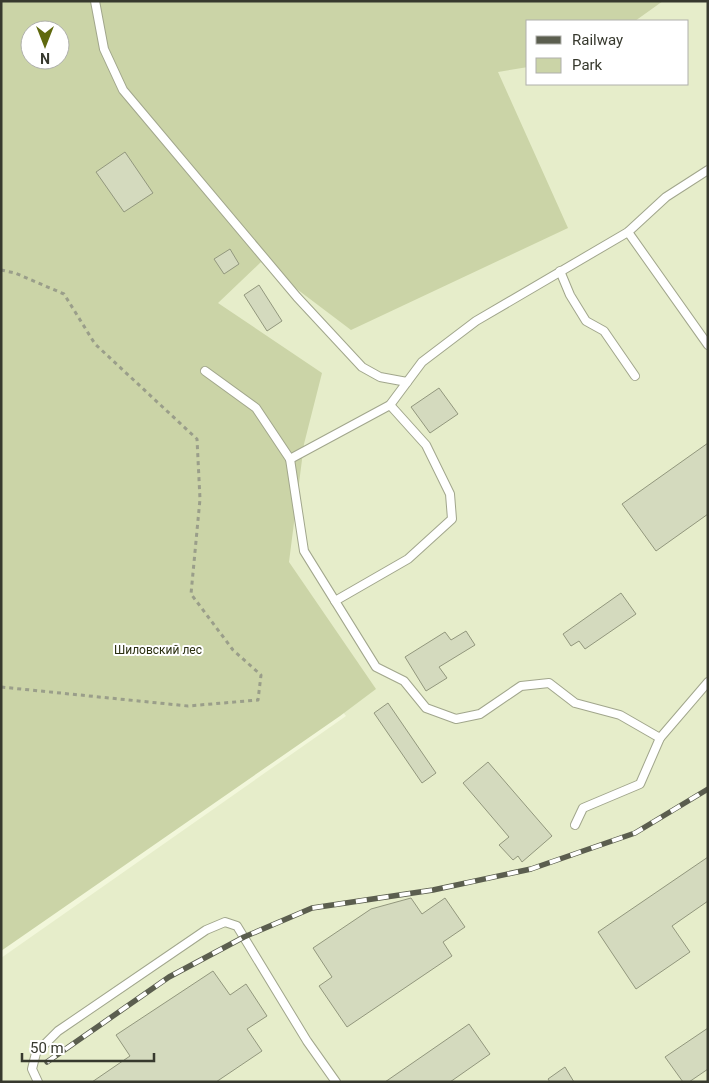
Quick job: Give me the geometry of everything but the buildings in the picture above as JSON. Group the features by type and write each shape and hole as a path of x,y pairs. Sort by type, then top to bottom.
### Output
{"lane":[{"path":"95,1 104,49 123,90 291,290 362,367 380,377 407,382"},
{"path":"290,459 390,405 422,362 476,321 628,232 666,197 708,170"},
{"path":"628,232 708,345"},
{"path":"560,271 570,295 586,321 604,331 635,376"},
{"path":"205,371 256,408 290,459 304,551 376,667 404,680 426,708 456,719 480,714 521,686 549,684 575,703 620,715 660,738"},
{"path":"335,602 408,559 452,519 450,494 426,444 390,405"},
{"path":"575,825 583,808 640,784 660,738 708,682"},
{"path":"38,1082 32,1069 36,1053 58,1032 206,930 225,922 236,926 307,1041 336,1082"}],"path":[{"path":"1,270 15,273 64,294 95,344 197,439 200,499 191,594 232,650 260,675 258,700 188,706 1,687"}],"shaded area":[{"path":"1,1 708,1 708,1082 1,1082 1,958 346,716 218,561 28,70 70,70 70,20 20,20 20,50"}],"green space":[{"name":"Шиловский лес","path":"1,1 663,1 636,20 526,20 526,67 498,72 568,228 351,330 261,262 218,303 322,373 304,444 289,562 376,689 340,716 1,951"}],"railway":[{"path":"47,1062 169,977 244,937 312,908 433,890 531,869 635,833 708,789"}]}
